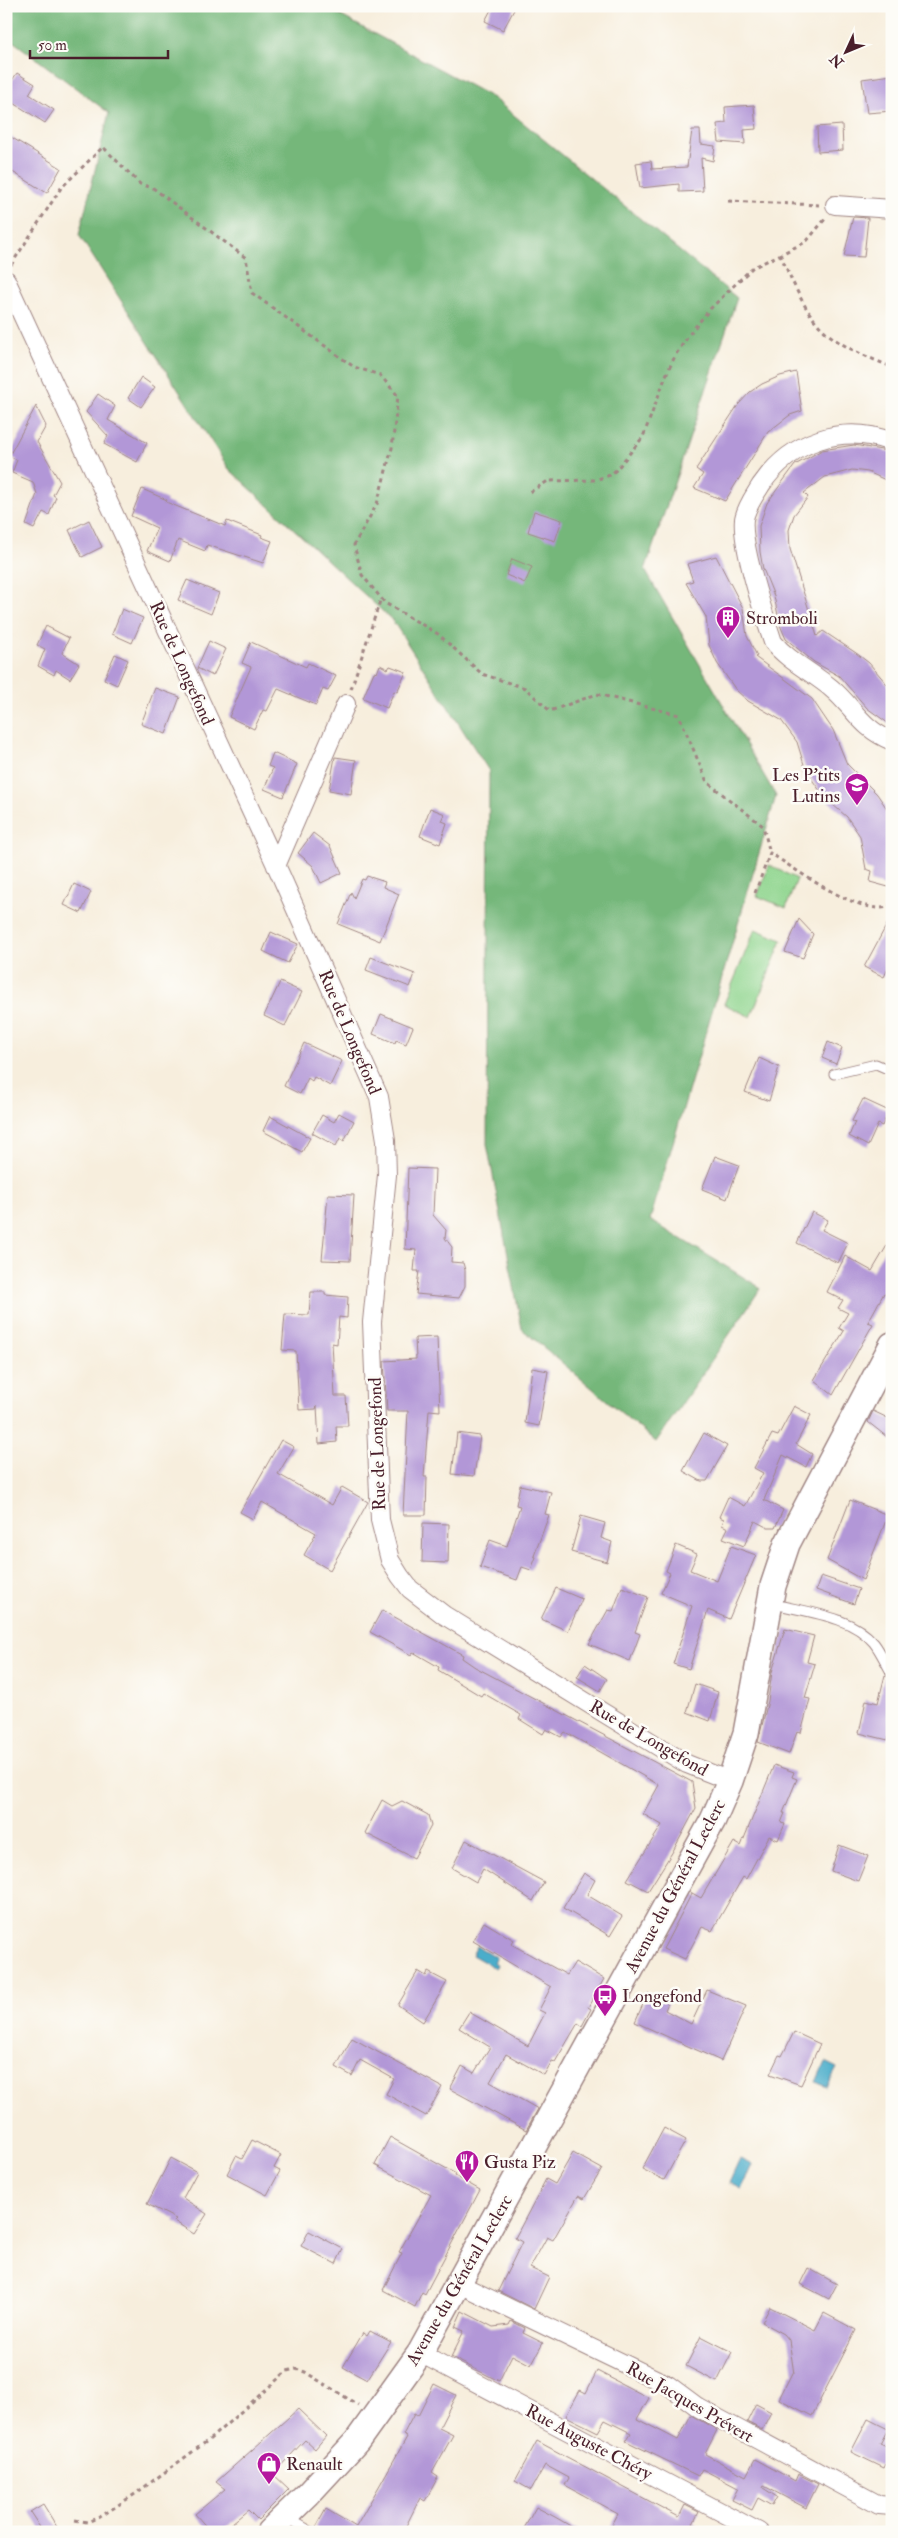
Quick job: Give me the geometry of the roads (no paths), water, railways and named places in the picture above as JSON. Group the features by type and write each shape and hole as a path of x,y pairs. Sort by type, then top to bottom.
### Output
{"main road":[{"name":"Avenue du Général Leclerc","path":"277,2524 357,2441 377,2416 420,2353 460,2284 713,1820 730,1781 746,1733 770,1603 787,1544 892,1345"}],"street":[{"path":"835,206 892,209"},
{"name":"Rue de Longefond","path":"8,292 276,866 379,1097 386,1140 387,1175 372,1322 380,1520 390,1560 410,1589 444,1615 687,1764 730,1781"},
{"path":"892,442 869,435 851,434 831,436 803,446 774,467 753,497 744,518 746,547 773,642 780,650 832,688 870,729 892,741"},
{"path":"276,866 346,704"},
{"name":"Rue Jacques Prévert","path":"460,2284 668,2385 707,2413 879,2506 892,2506"},
{"name":"Rue Auguste Chéry","path":"420,2353 759,2532"}],"lane":[{"path":"834,1074 876,1064 892,1071"},
{"path":"770,1603 842,1621 858,1628 874,1644 892,1674"},
{"path":"277,2524 312,2532"}],"water":[{"path":"477,1946 496,1957 493,1962 497,1965 495,1968 472,1955"},
{"path":"825,2062 837,2068 827,2087 816,2082"},
{"path":"740,2159 752,2165 741,2189 729,2183"}],"place":[{"name":"Stromboli","path":"728,639"},
{"name":"Les P’tits Lutins","path":"857,806"},
{"name":"Longefond","path":"605,2017"},
{"name":"Gusta Piz","path":"467,2183"},
{"name":"Renault","path":"269,2485"}]}
